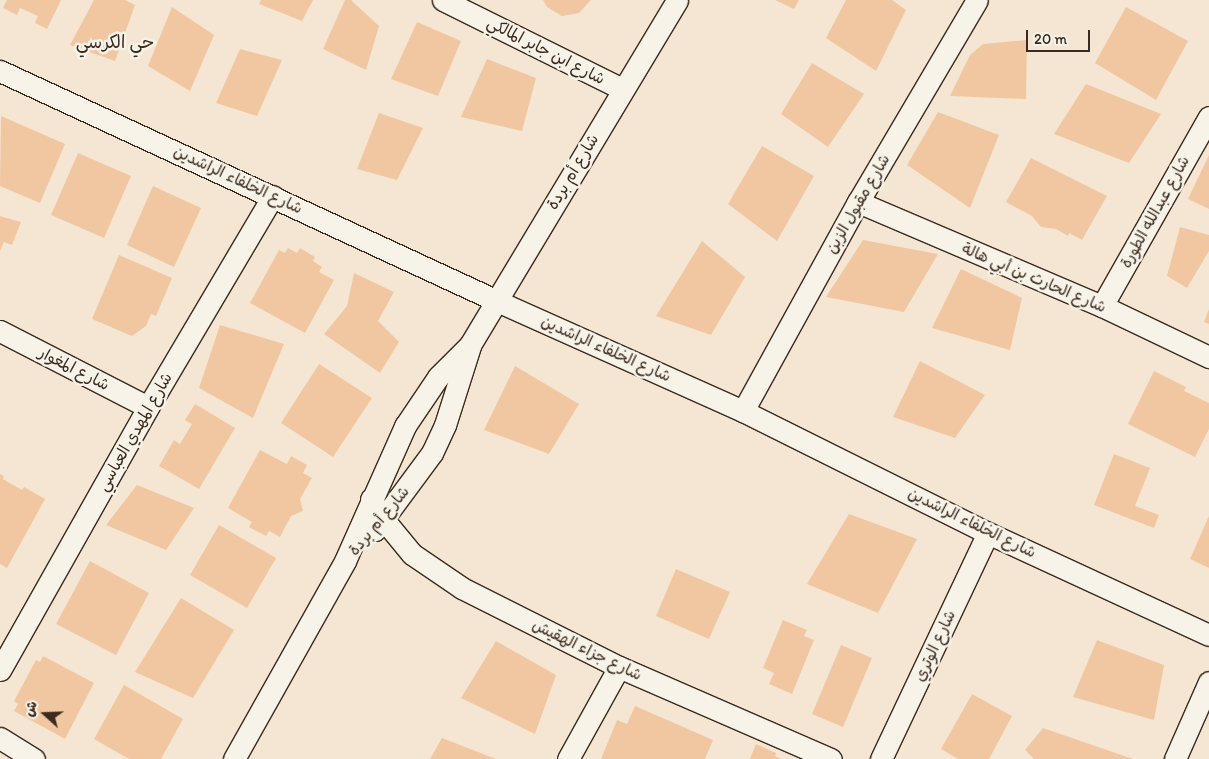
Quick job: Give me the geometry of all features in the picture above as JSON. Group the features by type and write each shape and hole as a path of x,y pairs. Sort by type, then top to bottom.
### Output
{"street":[{"name":"شارع ابن جابر المالكي","path":"444,0 622,89"},
{"name":"شارع أم بردة","path":"234,759 345,561 405,426 438,378 470,345 677,0"},
{"name":"شارع مقبول الزبن","path":"744,411 858,202 977,0"},
{"name":"شارع الخلفاء الراشدين","path":"0,71 497,301 744,411 988,532 1209,635"},
{"name":"شارع عبدالله الطورة","path":"1102,306 1209,117"},
{"name":"شارع المهدي العباسي","path":"0,670 148,407 273,196"},
{"name":"شارع الحارث بن أبي هالة","path":"858,202 1102,306 1209,357"},
{"name":"شارع المغوار","path":"0,331 148,407"},
{"name":"شارع أم بردة","path":"345,561 384,520 435,446 460,384 470,345"},
{"name":"شارع جزاء الهقيش","path":"372,499 384,520 412,554 462,588 619,667 831,759"},
{"name":"شارع الوتري","path":"881,759 988,532"},
{"path":"568,759 619,667"},
{"path":"1175,759 1209,682"},
{"path":"0,738 34,759"}],"building":[{"path":"7,0 61,0 47,29 35,23 38,16 20,8 17,15 3,8"},
{"path":"94,0 125,0 135,5 115,61 70,45"},
{"path":"261,0 313,0 302,21 259,4"},
{"path":"345,0 351,0 379,26 366,70 323,49"},
{"path":"543,0 591,0 579,13 562,16 547,7"},
{"path":"775,0 799,0 794,9"},
{"path":"846,0 892,0 906,10 876,71 826,38"},
{"path":"172,7 214,35 190,91 148,66"},
{"path":"1126,7 1188,41 1156,100 1095,63"},
{"path":"417,22 461,41 438,96 391,79"},
{"path":"1027,40 1026,99 950,96 970,55 983,44"},
{"path":"240,49 282,60 257,116 216,103"},
{"path":"487,59 536,78 522,131 461,117"},
{"path":"812,63 864,94 828,147 781,114"},
{"path":"1086,84 1161,114 1129,163 1054,134"},
{"path":"938,112 999,135 970,208 907,165"},
{"path":"379,113 423,128 397,180 357,169"},
{"path":"1,116 65,144 40,203 0,186"},
{"path":"762,146 814,176 777,241 728,204"},
{"path":"78,153 131,176 104,238 51,215"},
{"path":"1209,155 1209,209 1188,199"},
{"path":"1031,158 1107,196 1082,240 1069,233 1068,236 1056,229 1041,227 1032,216 1006,202"},
{"path":"153,186 201,208 174,267 127,245"},
{"path":"0,216 21,222 12,245 4,242 0,251"},
{"path":"1180,227 1209,235 1209,251 1187,288 1167,276"},
{"path":"863,240 938,254 904,312 826,297"},
{"path":"702,241 745,277 711,335 656,316"},
{"path":"288,248 297,253 300,248 315,257 313,261 322,267 319,272 334,280 305,333 250,303 279,250 285,253"},
{"path":"119,255 172,278 156,316 151,314 146,326 132,336 92,319"},
{"path":"961,269 1022,298 1010,350 932,328"},
{"path":"354,273 394,292 378,321 399,342 380,373 324,334 347,306"},
{"path":"1209,309 1209,324 1204,322"},
{"path":"220,325 284,344 253,418 199,388"},
{"path":"920,361 985,395 955,438 893,417"},
{"path":"319,364 372,398 333,457 281,423"},
{"path":"515,366 579,404 549,454 484,430"},
{"path":"1154,371 1186,387 1184,391 1209,403 1209,429 1195,457 1128,424"},
{"path":"195,404 235,428 199,489 159,466 174,440 180,444 192,424 185,420"},
{"path":"260,450 287,464 291,456 307,465 303,473 312,478 300,499 303,511 291,516 280,537 269,531 266,536 249,527 252,522 228,508"},
{"path":"1114,454 1150,468 1135,506 1159,515 1154,528 1094,505"},
{"path":"0,474 4,476 3,479 22,490 24,487 45,499 7,568 0,564"},
{"path":"137,485 194,508 166,550 106,525"},
{"path":"849,514 917,539 878,613 807,584"},
{"path":"1209,516 1209,568 1190,559"},
{"path":"219,525 276,558 247,608 190,575"},
{"path":"90,561 149,593 116,655 56,624"},
{"path":"676,569 730,592 709,639 656,616"},
{"path":"181,598 234,630 193,698 135,672"},
{"path":"783,620 807,630 804,636 814,640 792,694 769,684 774,673 763,668"},
{"path":"1097,640 1164,665 1154,720 1073,697"},
{"path":"496,641 556,675 535,734 461,698"},
{"path":"841,645 872,658 843,727 812,714"},
{"path":"43,656 94,683 65,739 14,711 18,704 14,701 36,660 40,662"},
{"path":"124,685 183,719 161,759 129,759 94,739"},
{"path":"972,694 1012,716 989,759 958,759 941,749"},
{"path":"635,706 713,740 705,759 601,759 617,720 627,724"},
{"path":"1043,728 1133,759 1034,759 1025,750"},
{"path":"442,738 496,759 430,759"},
{"path":"756,744 776,753 775,756 781,759 750,759"}],"district":[{"name":"حي الكرسي","path":"115,42"}]}
